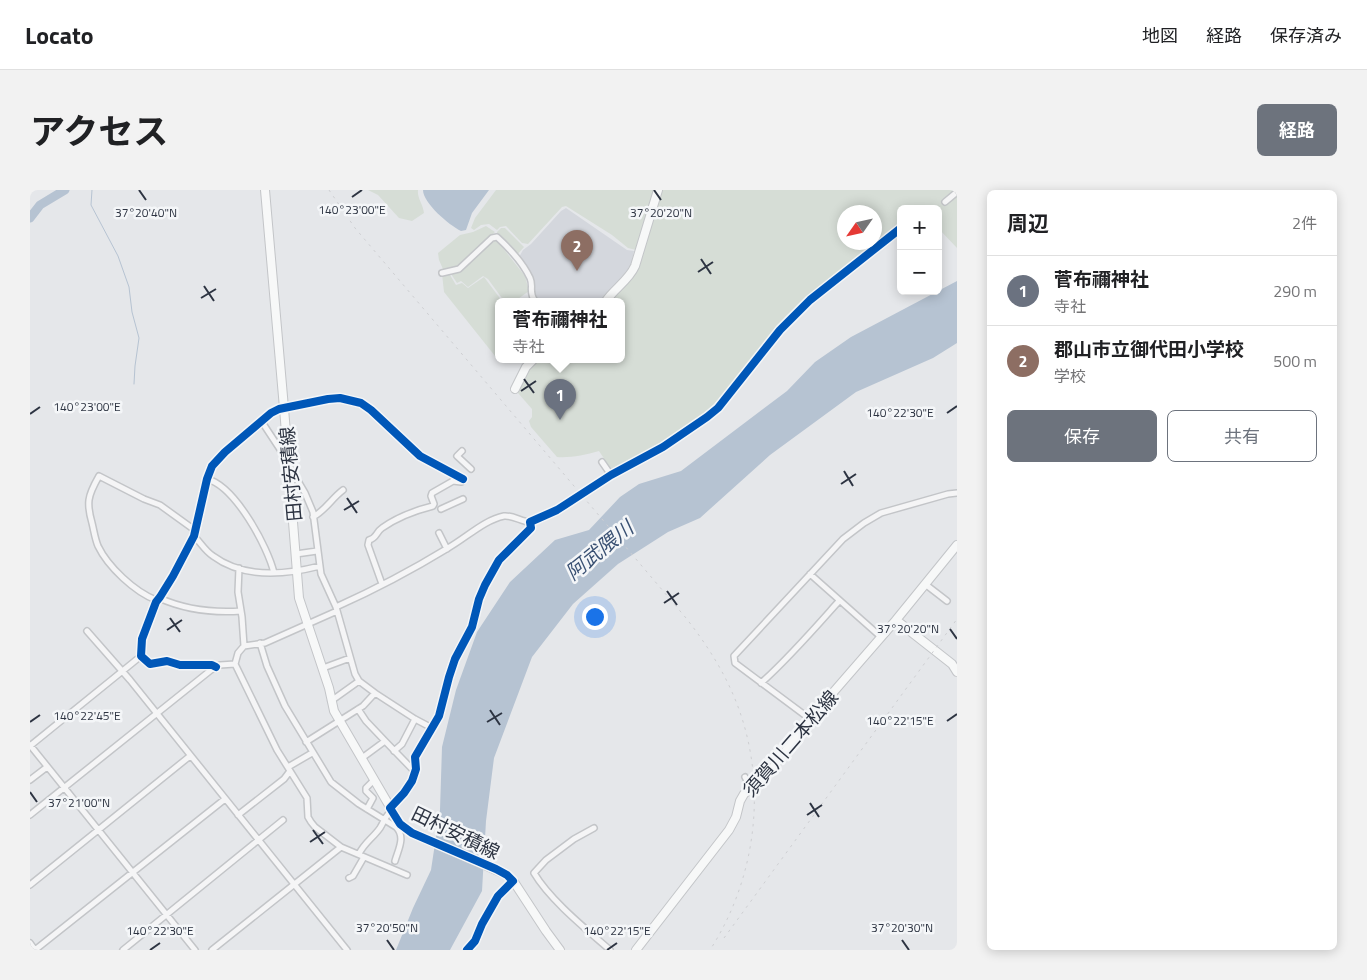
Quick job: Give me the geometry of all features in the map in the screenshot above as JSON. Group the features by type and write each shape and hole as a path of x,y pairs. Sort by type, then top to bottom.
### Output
{"main road":[{"name":"田村安積線","path":"265,190 299,598 323,668 331,701 339,721 402,826 426,839 507,875 560,950"},
{"path":"608,298 633,271 658,190"},
{"path":"515,389 530,363"},
{"name":"須賀川二本松線","path":"636,950 730,830 740,801 750,788 769,773 810,719 882,637 957,545"},
{"path":"896,620 952,664 957,672"}],"street":[{"path":"945,202 957,192"},
{"path":"442,273 457,270 492,238 497,237 508,248 530,278 532,286 531,295 533,298"},
{"path":"194,950 30,745 141,656 142,639 158,599 174,576 195,533 207,479 212,466 271,413 284,408 335,398 361,403 420,456 462,480 453,481 432,492 433,506 400,518 381,528 376,537 369,540 368,546 382,584"},
{"path":"262,422 289,464 305,493 314,516 317,551 322,578 337,609 350,658 359,681 415,720 432,728"},
{"path":"462,451 457,456 471,469"},
{"path":"602,462 611,475"},
{"path":"241,611 218,612 178,606 140,592 114,568 97,544 90,516 91,494 99,476 160,505 195,533 212,556 221,561 257,573 274,573 320,566"},
{"path":"207,479 229,493 238,503 259,538 274,573"},
{"path":"314,516 323,511 343,490"},
{"path":"810,719 735,663 734,656 843,539 876,516 894,509 957,493"},
{"path":"441,509 463,499"},
{"path":"407,875 341,847 312,825 308,817 307,798 274,744 236,664 239,650 244,646 260,643 308,624 447,549 495,519 507,516 524,522 530,522"},
{"path":"438,533 447,549"},
{"path":"296,554 317,551"},
{"path":"239,568 238,592 244,646"},
{"path":"810,574 882,637"},
{"path":"925,584 946,601"},
{"path":"762,683 810,636 839,601"},
{"path":"86,631 156,713 347,950"},
{"path":"260,643 282,702 322,770 336,788 399,829 402,835 395,861"},
{"path":"141,656 152,664 167,662 180,665 212,665 216,667 236,664"},
{"path":"323,668 350,658"},
{"path":"30,815 216,667"},
{"path":"331,701 359,681"},
{"path":"306,742 363,706 375,693"},
{"path":"358,709 368,724 415,772"},
{"path":"394,751 402,744 415,720"},
{"path":"362,758 385,741"},
{"path":"238,815 284,779 289,769 312,753"},
{"path":"30,884 190,756"},
{"path":"30,780 47,766"},
{"path":"744,777 750,788"},
{"path":"366,809 373,798 366,791 366,788 374,780"},
{"path":"30,944 35,950 225,799"},
{"path":"349,878 352,876 361,856 362,846 378,830 392,811"},
{"path":"123,950 284,820"},
{"path":"594,828 574,839 543,862 534,873 555,899 610,950"},
{"path":"212,950 341,847"}],"shaded area":[{"path":"368,190 418,190 418,196 424,213 412,221 399,218 378,195"},
{"path":"496,190 957,190 957,248 942,232 942,205 897,205 897,224 882,236 882,205 837,205 837,250 865,250 785,317 717,401 702,416 617,470 611,469 599,451 578,456 557,457 531,427 529,421 532,417 532,409 518,393 529,370 536,363 625,363 625,298 614,298 639,268 644,252 628,248 612,235 566,206 562,207 528,244 522,243 506,226 500,227 497,230 489,224 481,225 474,230 471,228 475,218"},
{"path":"566,208 627,250 634,251 631,265 604,298 538,298 533,292 530,275 518,259 523,250 531,244"},
{"path":"486,226 495,232 462,263 451,270 443,269 438,253 460,235"},
{"path":"501,228 505,228 524,247 516,256 497,234"},
{"path":"495,238 525,276 529,291 519,298 502,298 488,279 483,276 468,287 461,281 457,283 451,274"},
{"path":"442,274 450,275 456,285 462,283 468,288 484,277 500,298 495,298 495,356 444,292"}],"water":[{"path":"423,190 489,190 472,213 466,230 461,231 450,224 432,207 427,201"},
{"name":"阿武隈川","path":"957,281 957,343 933,358 856,392 770,455 700,518 668,532 618,564 573,604 532,657 494,758 486,821 482,891 450,950 396,950 431,870 440,810 442,747 456,690 477,632 510,582 555,540 589,530 620,497 639,484 681,471 787,391 815,362 851,337 930,295 942,295 942,289"}],"waterway":[{"path":"30,218 40,205 65,190"},
{"path":"92,190 91,205 118,256 129,287 132,312 139,338 134,384"}],"railway":[{"path":"329,190 355,228 686,618 722,672 744,724 751,757 754,790 753,824 748,857 739,889 727,920 710,950"},
{"path":"724,938 957,619"}],"cycle path":[{"path":"467,950 475,941 482,924 498,896 513,881 496,869 412,833 400,824 390,808 412,781 416,769 415,757 439,716 455,659 472,627 479,599 485,585 499,560 531,528 530,522 557,510 611,475 663,447 718,408 780,330 810,300 897,231"},
{"path":"216,667 212,665 180,665 167,661 150,664 141,656 142,639 156,602 173,576 194,536 207,479 212,466 225,452 271,413 279,409 328,399 340,398 361,403 420,456 463,479"}],"place":[{"name":"郡山市立御代田小学校","path":"577,271"},
{"name":"菅布禰神社","path":"560,420"}]}
